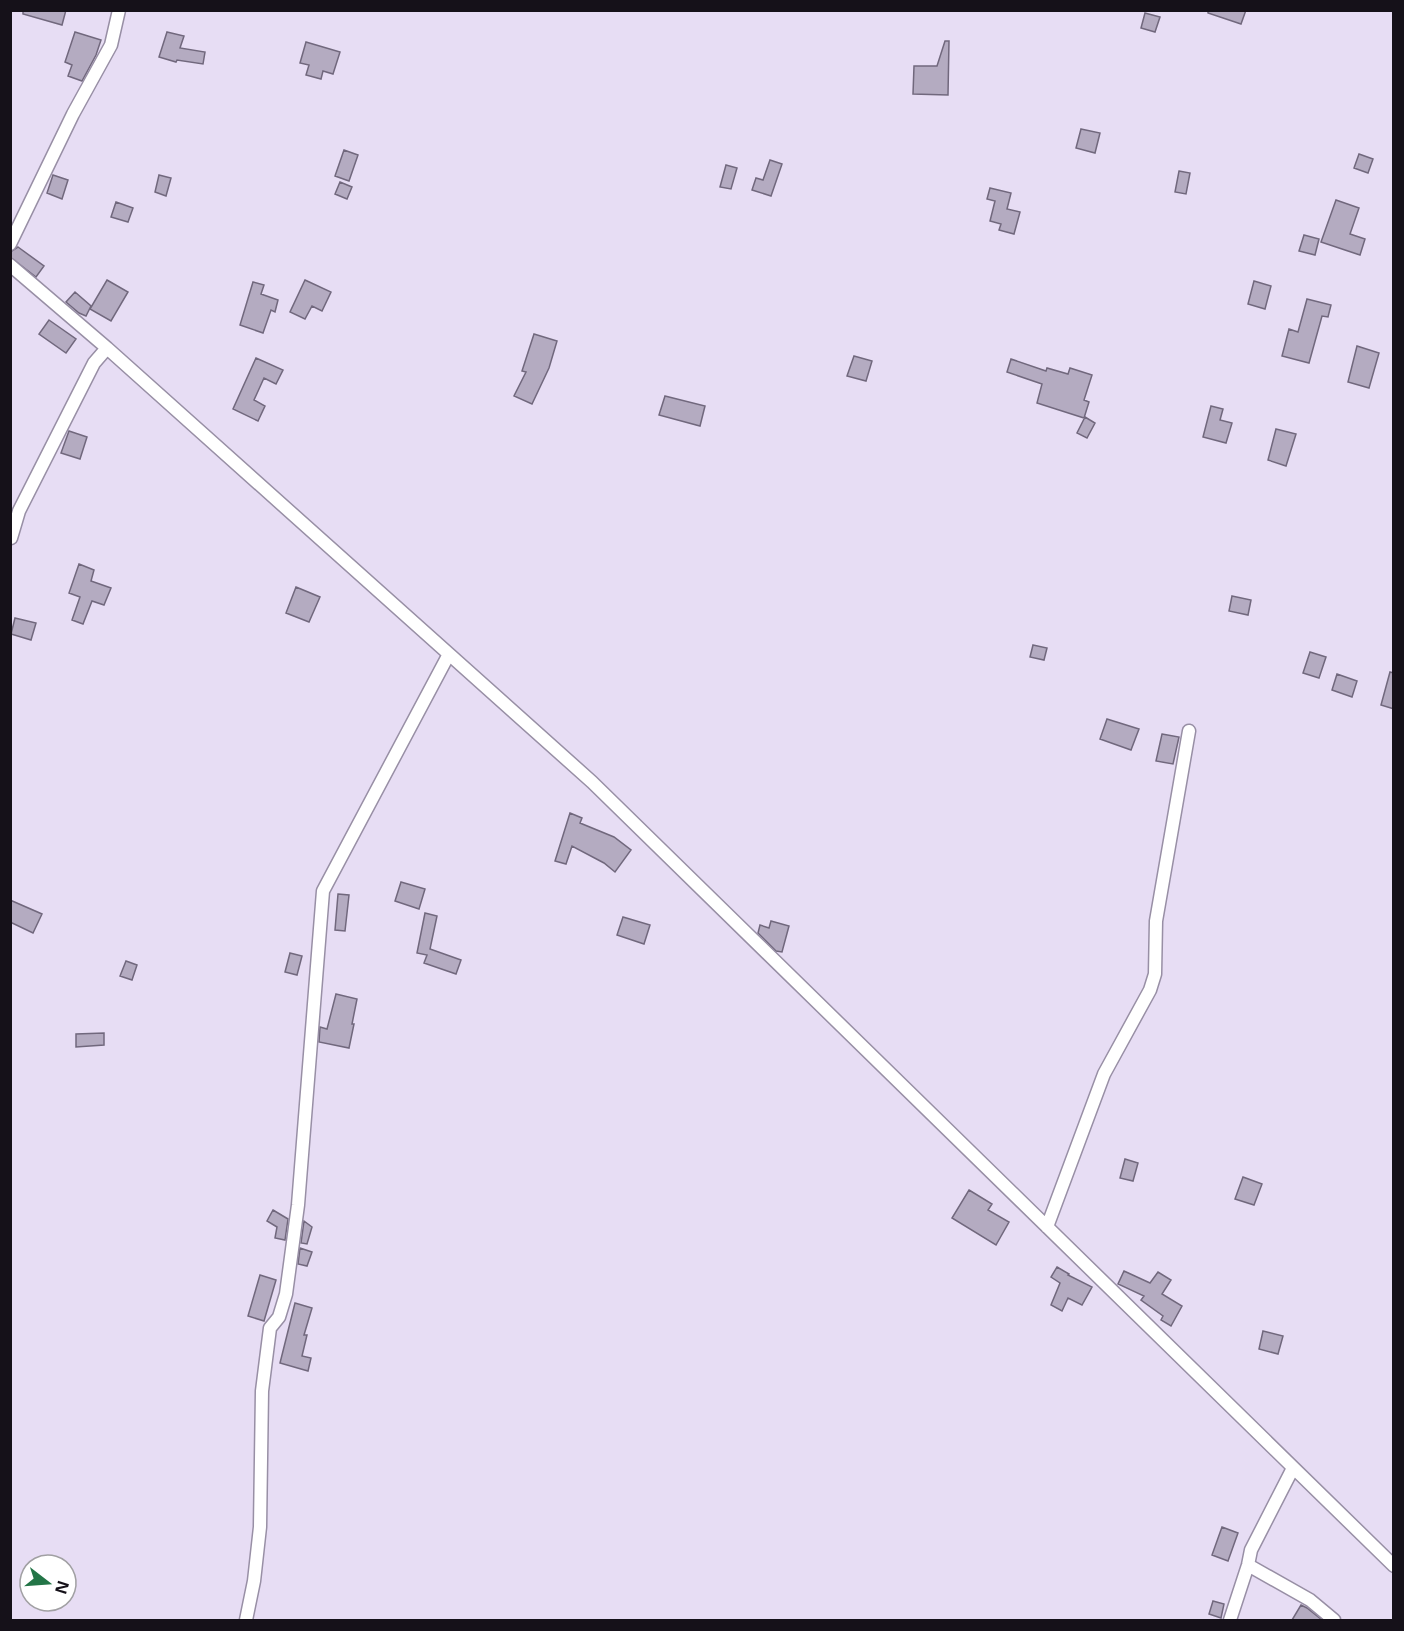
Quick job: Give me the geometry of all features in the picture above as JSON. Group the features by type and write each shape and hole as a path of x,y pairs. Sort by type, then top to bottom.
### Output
{"street":[{"path":"10,244 73,114 111,45 119,10"},
{"path":"10,264 592,782 1394,1566"},
{"path":"11,538 19,511 94,363 107,348"},
{"path":"246,1620 254,1581 260,1527 262,1391 270,1329 279,1317 286,1294 298,1205 323,891 449,654"},
{"path":"1047,1227 1104,1074 1150,990 1155,974 1156,921 1190,731"},
{"path":"1230,1620 1251,1550 1293,1468"},
{"path":"1248,1565 1310,1600 1334,1620"}],"building":[{"path":"23,10 66,10 62,25 23,14"},
{"path":"1208,10 1246,10 1241,24 1208,13"},
{"path":"1145,13 1160,17 1155,32 1141,28"},
{"path":"75,32 101,40 82,81 68,76 72,65 65,62"},
{"path":"167,32 184,36 180,48 205,52 203,64 177,60 176,62 159,57"},
{"path":"945,41 949,41 948,95 913,94 914,66 937,66"},
{"path":"306,42 340,52 333,74 323,71 321,79 306,75 309,65 300,63"},
{"path":"1081,129 1100,133 1095,153 1076,148"},
{"path":"344,150 358,155 349,181 335,176"},
{"path":"1359,154 1373,159 1368,173 1354,168"},
{"path":"770,160 782,164 771,196 752,190 756,178 763,180"},
{"path":"726,165 737,168 731,189 720,187"},
{"path":"1179,171 1190,173 1186,194 1175,192"},
{"path":"53,175 68,180 62,199 47,193"},
{"path":"159,175 171,178 166,196 155,192"},
{"path":"340,182 352,187 347,199 335,194"},
{"path":"990,188 1011,193 1007,209 1020,212 1014,234 999,230 1001,224 990,221 995,201 987,199"},
{"path":"1336,200 1359,208 1350,234 1365,239 1360,255 1321,242"},
{"path":"116,202 133,208 128,222 111,217"},
{"path":"1304,235 1319,239 1315,255 1299,251"},
{"path":"18,247 44,266 36,277 10,257 10,252"},
{"path":"107,280 128,292 111,321 90,309"},
{"path":"305,280 331,292 322,311 312,306 305,319 290,312"},
{"path":"1254,281 1271,286 1265,309 1248,304"},
{"path":"253,282 264,285 261,294 278,300 275,312 271,310 263,333 240,325"},
{"path":"75,292 91,306 86,316 66,302"},
{"path":"1307,299 1331,305 1328,317 1322,316 1309,363 1282,356 1289,329 1298,332"},
{"path":"49,320 76,339 66,353 39,334"},
{"path":"534,334 557,341 549,368 532,404 514,396 526,372 522,371"},
{"path":"1357,346 1379,353 1369,388 1348,382"},
{"path":"854,356 872,361 866,381 847,376"},
{"path":"256,358 283,370 276,384 264,378 254,400 265,406 258,421 233,409"},
{"path":"1011,359 1046,371 1047,368 1068,374 1070,368 1092,375 1084,400 1089,402 1084,418 1037,403 1042,384 1007,372"},
{"path":"665,396 705,406 700,426 659,415"},
{"path":"1211,406 1223,409 1220,420 1232,423 1226,443 1203,437"},
{"path":"1085,417 1095,423 1087,438 1077,433"},
{"path":"1276,429 1296,434 1286,466 1268,460"},
{"path":"69,431 87,437 80,459 61,453"},
{"path":"79,564 94,570 91,581 111,588 104,605 92,601 83,624 72,620 80,597 69,593"},
{"path":"296,587 320,597 309,622 286,613"},
{"path":"1232,596 1251,600 1248,615 1229,611"},
{"path":"15,618 36,623 31,640 11,634"},
{"path":"1033,645 1047,648 1044,660 1030,657"},
{"path":"1310,652 1326,657 1319,678 1303,673"},
{"path":"1390,672 1394,673 1394,709 1381,705"},
{"path":"1337,674 1357,681 1352,697 1332,690"},
{"path":"1107,719 1139,729 1131,750 1100,739"},
{"path":"1162,734 1179,737 1173,764 1156,761"},
{"path":"570,813 582,818 580,823 614,837 631,850 615,872 604,863 572,846 566,864 555,861"},
{"path":"401,882 425,889 419,909 395,901"},
{"path":"338,894 349,895 345,931 335,930"},
{"path":"10,900 42,914 33,933 10,922"},
{"path":"425,913 437,916 430,949 461,960 456,974 424,963 427,955 417,953"},
{"path":"623,917 650,925 644,944 617,935"},
{"path":"771,921 789,926 782,952 776,951 758,933 760,925 769,928"},
{"path":"290,953 302,956 297,975 285,972"},
{"path":"126,961 137,965 132,980 120,976"},
{"path":"336,994 357,999 349,1048 319,1042 320,1027 327,1029"},
{"path":"104,1033 104,1045 76,1047 76,1034"},
{"path":"1125,1159 1138,1163 1133,1181 1120,1178"},
{"path":"1243,1177 1262,1184 1254,1205 1235,1199"},
{"path":"969,1190 992,1204 988,1210 1009,1222 996,1245 952,1218"},
{"path":"273,1210 288,1219 285,1240 275,1238 277,1227 267,1221"},
{"path":"304,1221 312,1227 307,1244 301,1243"},
{"path":"300,1248 312,1252 307,1266 298,1264"},
{"path":"1057,1267 1092,1287 1082,1305 1068,1298 1062,1311 1051,1305 1060,1283 1051,1277"},
{"path":"1124,1271 1150,1283 1158,1272 1171,1280 1162,1294 1182,1306 1171,1326 1161,1320 1163,1316 1141,1300 1144,1296 1118,1284"},
{"path":"260,1275 276,1280 264,1321 248,1316"},
{"path":"295,1303 312,1308 304,1335 307,1335 302,1356 311,1358 308,1371 280,1363"},
{"path":"1263,1331 1283,1336 1278,1354 1259,1349"},
{"path":"1222,1527 1238,1533 1228,1561 1212,1555"},
{"path":"1213,1601 1224,1604 1221,1618 1209,1614"},
{"path":"1301,1605 1307,1608 1322,1620 1292,1620"}]}
